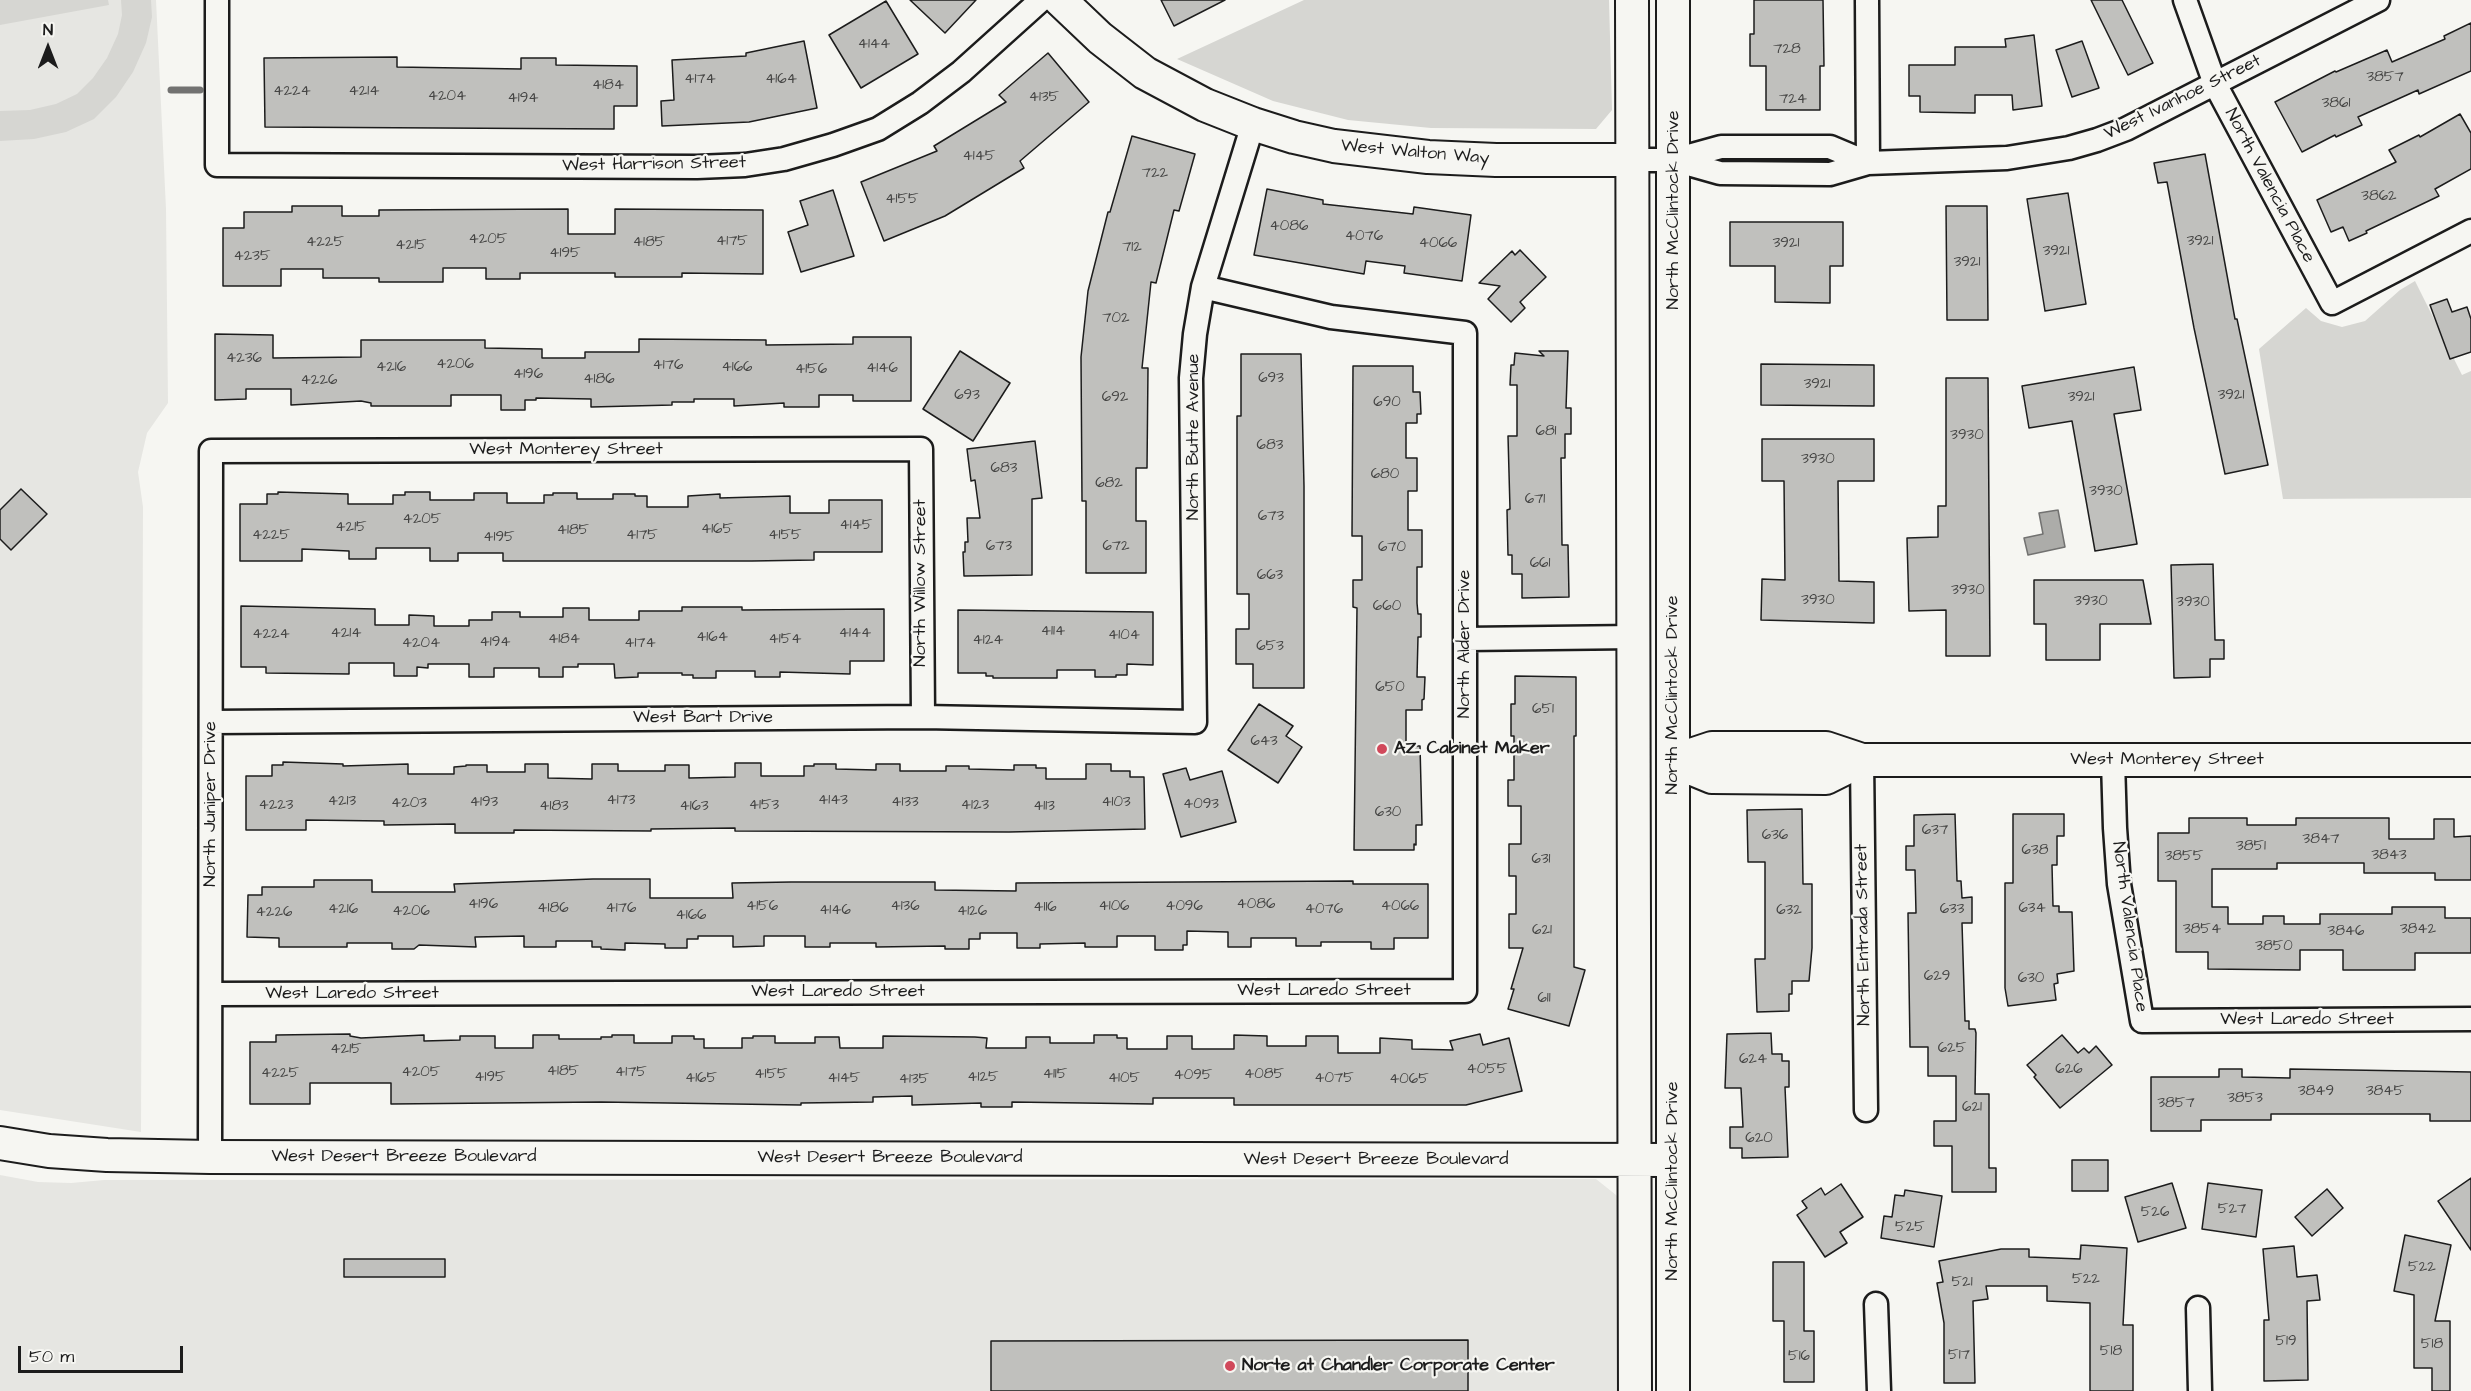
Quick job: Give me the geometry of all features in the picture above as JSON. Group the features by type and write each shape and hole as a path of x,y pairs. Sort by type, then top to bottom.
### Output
{"street":[{"name":"West Harrison Street","path":"217,0 217,165 697,167 745,165 784,159 878,129 920,103 961,72 1041,0"},
{"name":"West Walton Way","path":"1060,0 1100,38 1145,73 1205,105 1253,124 1334,146 1387,154 1496,160 1632,160"},
{"path":"1632,0 1635,1391"},
{"name":"North McClintock Drive","path":"1673,0 1673,1391"},
{"path":"1867,0 1868,163"},
{"name":"North Valencia Place","path":"2185,0 2215,84 2332,303 2471,231"},
{"name":"West Ivanhoe Street","path":"1632,160 1674,160 1721,147 1830,147 1868,163 2007,158 2069,148 2126,129 2378,0"},
{"name":"North Butte Avenue","path":"1195,722 1191,378 1195,334 1203,287 1253,124"},
{"name":"North Alder Drive","path":"1203,287 1330,317 1465,333 1465,991"},
{"name":"West Monterey Street","path":"212,451 921,449"},
{"name":"North Willow Street","path":"921,449 923,717"},
{"name":"North Juniper Drive","path":"210,1157 212,451"},
{"path":"1465,639 1635,638"},
{"name":"West Bart Drive","path":"211,722 923,717 1195,722"},
{"name":"West Monterey Street","path":"1673,761 1712,748 1826,748 1862,760 2471,760"},
{"name":"North Entrada Street","path":"1862,760 1866,1110"},
{"name":"North Valencia Place","path":"2113,761 2119,884 2142,1021"},
{"name":"West Laredo Street","path":"211,994 1465,991"},
{"name":"West Laredo Street","path":"2142,1021 2471,1019"},
{"name":"West Desert Breeze Boulevard","path":"0,1143 49,1151 107,1155 210,1157 1674,1160"},
{"path":"1876,1304 1879,1391"},
{"path":"2198,1308 2200,1391"}],"shaded area":[{"path":"0,0 156,0 166,209 168,403 147,433 138,472 143,507 141,1132 0,1110"},
{"path":"0,0 108,0 109,5 0,25"},
{"path":"121,0 151,0 152,17 146,43 133,72 116,97 94,119 66,132 34,139 0,141 0,111 30,110 56,104 77,94 93,78 107,58 118,34 122,15"},
{"path":"1304,0 1609,0 1612,110 1596,129 1431,128 1348,120 1273,101 1177,59"},
{"path":"2415,281 2462,375 2471,371 2471,498 2283,499 2259,349 2306,308 2321,321 2342,327 2365,321 2400,290"},
{"path":"2058,510 2065,547 2028,555 2024,538 2043,534 2039,513"},
{"path":"0,1175 38,1182 71,1183 104,1180 1596,1179 1620,1201 1622,1337 1618,1391 0,1391"}],"building":[{"path":"910,0 976,0 945,33"},
{"path":"1161,0 1225,0 1174,26"},
{"path":"1754,0 1823,0 1824,66 1820,66 1820,110 1766,110 1766,66 1750,66 1750,34 1754,34"},
{"path":"2091,0 2122,0 2153,63 2128,75"},
{"path":"886,1 918,54 861,88 829,35"},
{"path":"2471,23 2471,71 2419,94 2418,90 2358,117 2362,125 2336,137 2335,135 2302,152 2275,102 2335,71 2387,50 2392,62 2445,39 2444,36"},
{"path":"2034,35 2042,106 2013,110 2012,95 1975,95 1975,113 1920,112 1920,96 1909,96 1909,65 1955,65 1955,47 2006,47 2005,39"},
{"path":"804,41 817,108 749,122 662,126 661,101 674,100 672,60 746,56 746,53"},
{"path":"2082,41 2099,88 2072,97 2056,50"},
{"path":"1048,53 1089,102 1020,161 1024,168 945,216 884,241 861,182 937,151 934,146 1006,102 999,95"},
{"path":"397,57 397,67 521,69 521,58 556,58 556,65 637,66 637,106 614,106 614,129 265,127 264,58"},
{"path":"2460,114 2471,133 2471,169 2435,189 2439,196 2366,231 2367,233 2349,241 2343,227 2331,232 2317,200 2396,162 2389,150 2419,135 2420,137"},
{"path":"1132,136 1195,154 1179,211 1174,210 1156,283 1151,282 1142,368 1148,368 1147,468 1136,468 1136,521 1146,521 1146,573 1086,573 1086,501 1082,501 1081,357 1088,291 1108,212 1110,212"},
{"path":"2205,154 2235,319 2237,319 2268,465 2225,474 2194,328 2167,182 2158,183 2154,163"},
{"path":"1267,189 1323,200 1323,204 1413,214 1414,207 1471,215 1462,281 1404,273 1405,266 1366,261 1364,274 1254,255"},
{"path":"833,190 854,256 801,272 788,232 808,225 800,201"},
{"path":"2068,193 2086,304 2045,311 2027,199"},
{"path":"292,206 342,206 342,216 379,216 379,210 568,209 568,234 615,234 615,209 763,210 763,274 682,273 682,277 615,277 615,273 520,273 520,279 486,279 486,268 443,268 443,282 379,282 379,278 323,278 323,269 281,269 281,286 223,286 223,228 244,228 244,212 292,212"},
{"path":"1946,206 1987,206 1988,320 1947,320"},
{"path":"1730,222 1843,222 1843,266 1830,266 1830,303 1775,302 1775,266 1730,266"},
{"path":"1520,250 1546,277 1520,302 1525,308 1511,322 1488,299 1500,286 1479,283 1512,251 1515,255"},
{"path":"2447,299 2452,312 2467,307 2471,319 2471,352 2450,359 2430,305"},
{"path":"215,334 273,335 273,358 361,357 361,340 485,340 485,348 542,349 542,358 585,358 585,352 639,352 639,339 766,340 766,345 853,344 853,337 911,337 911,401 853,401 853,395 819,395 819,407 784,407 784,403 734,406 734,399 694,399 694,402 672,402 672,405 591,407 591,399 536,398 536,400 525,400 525,410 501,410 501,395 451,395 451,406 371,406 371,403 361,401 291,405 291,389 246,389 246,399 215,400"},
{"path":"960,351 1010,383 973,441 923,409"},
{"path":"1539,351 1568,351 1566,408 1571,408 1571,434 1565,434 1565,458 1561,458 1562,545 1568,545 1569,597 1522,598 1522,574 1512,574 1512,555 1508,555 1507,510 1510,509 1508,436 1517,436 1517,385 1510,385 1511,365 1514,365 1515,353 1544,356"},
{"path":"1241,354 1301,354 1304,486 1304,688 1253,688 1253,664 1236,664 1236,629 1249,629 1249,594 1237,594 1237,416 1241,416"},
{"path":"1761,364 1874,365 1874,406 1761,405"},
{"path":"1353,366 1413,366 1413,392 1420,392 1421,414 1417,414 1417,423 1406,423 1406,458 1417,458 1417,491 1408,491 1408,530 1422,530 1422,567 1417,567 1417,603 1418,614 1421,614 1421,637 1418,637 1417,677 1425,677 1422,710 1406,710 1406,746 1420,746 1422,825 1416,825 1414,850 1354,850 1357,608 1353,607 1353,580 1362,580 1362,536 1352,536"},
{"path":"2134,367 2141,410 2114,414 2137,544 2095,551 2072,421 2029,428 2022,386"},
{"path":"1946,378 1988,378 1990,656 1946,656 1946,610 1909,611 1907,538 1938,537 1938,506 1946,506"},
{"path":"1762,439 1874,439 1874,481 1838,481 1839,581 1874,582 1874,623 1761,620 1762,579 1785,580 1784,481 1762,481"},
{"path":"1035,441 1042,498 1032,499 1032,575 964,576 963,552 965,552 965,542 968,542 967,518 980,518 975,480 971,481 967,449"},
{"path":"21,489 47,514 11,550 0,539 0,510"},
{"path":"278,492 348,494 348,504 393,504 393,495 405,495 405,492 430,492 430,500 474,500 474,493 507,493 507,503 544,503 544,495 553,495 553,493 577,493 577,499 613,499 613,494 635,494 635,496 647,496 647,507 688,507 688,496 720,494 720,498 790,496 790,513 829,513 829,500 882,500 882,552 814,552 814,560 752,561 503,561 503,553 458,553 458,561 430,561 430,548 376,548 376,559 349,559 349,551 302,549 302,561 240,561 240,504 267,504 267,494 278,494"},
{"path":"2213,564 2215,640 2224,640 2224,659 2210,659 2210,677 2174,678 2171,565"},
{"path":"2034,580 2143,580 2151,624 2100,624 2100,660 2046,660 2046,624 2034,624"},
{"path":"241,606 375,609 375,625 409,625 409,615 434,616 434,626 469,626 469,620 492,620 492,612 520,612 520,617 563,617 563,608 589,608 589,620 639,620 639,611 682,611 682,607 742,607 742,610 884,609 884,661 850,661 850,674 780,672 780,677 755,677 755,671 716,671 716,678 693,678 693,675 682,675 682,673 638,673 638,677 615,678 614,664 578,664 578,667 563,667 563,677 539,677 539,668 494,668 494,677 469,677 469,664 428,664 428,668 417,667 417,676 394,676 394,663 349,663 349,674 266,673 266,667 241,667"},
{"path":"958,610 1153,612 1153,665 1127,664 1127,675 1116,675 1116,677 1095,677 1095,670 1057,670 1057,678 993,678 993,676 986,676 986,673 958,673"},
{"path":"1515,676 1576,677 1574,967 1585,970 1569,1026 1508,1009 1514,989 1511,989 1523,948 1509,948 1509,914 1516,914 1516,876 1509,876 1509,844 1521,844 1521,806 1508,806 1508,780 1514,780 1511,704 1515,704"},
{"path":"1259,704 1293,726 1286,736 1302,747 1278,783 1228,750"},
{"path":"283,762 343,764 343,766 408,764 408,774 454,774 454,767 466,765 487,765 487,772 525,772 525,764 548,764 548,778 592,779 592,764 618,764 618,771 665,771 665,765 689,765 689,778 735,777 735,763 761,763 761,776 804,776 804,766 814,766 814,764 836,764 836,769 876,770 876,764 900,764 900,771 946,771 946,766 1014,770 1014,765 1036,765 1036,768 1046,768 1046,779 1086,779 1086,764 1111,764 1111,771 1130,771 1130,777 1144,777 1145,829 1009,832 735,831 735,828 651,829 651,831 514,830 514,833 455,833 455,824 384,825 384,821 306,820 306,830 246,830 246,776 272,776 272,765 283,765"},
{"path":"1186,768 1190,780 1222,771 1236,822 1181,837 1163,774"},
{"path":"1802,809 1803,884 1812,884 1812,948 1809,981 1792,981 1789,1011 1757,1012 1755,959 1765,959 1765,862 1748,862 1747,810"},
{"path":"1955,814 1957,881 1961,881 1962,898 1972,897 1972,923 1962,923 1965,1021 1969,1021 1969,1029 1975,1029 1976,1033 1975,1094 1989,1094 1989,1168 1996,1168 1996,1192 1952,1192 1952,1146 1934,1146 1934,1121 1956,1121 1956,1076 1928,1076 1928,1047 1910,1047 1908,913 1916,913 1915,870 1906,870 1906,846 1914,846 1914,815"},
{"path":"2013,814 2064,814 2064,836 2057,836 2057,865 2052,865 2053,906 2059,906 2059,912 2072,912 2074,971 2057,974 2058,983 2054,984 2056,1000 2008,1006 2005,988 2005,883 2013,883"},
{"path":"2189,818 2247,818 2247,825 2296,825 2296,818 2389,818 2389,839 2434,839 2434,819 2454,819 2454,837 2471,836 2471,880 2435,880 2435,873 2364,873 2364,863 2277,863 2277,869 2212,869 2212,907 2228,907 2228,924 2263,924 2263,916 2284,916 2284,924 2320,924 2320,914 2392,914 2392,907 2445,907 2445,918 2471,918 2471,953 2415,953 2415,970 2343,970 2343,950 2300,950 2300,970 2208,969 2208,952 2176,952 2176,881 2158,881 2158,833 2189,833"},
{"path":"650,879 650,898 733,898 732,883 935,882 935,890 1016,891 1016,883 1353,881 1353,884 1428,884 1428,938 1394,938 1394,949 1371,949 1371,942 1321,942 1321,946 1296,946 1296,938 1251,938 1251,947 1228,947 1228,932 1187,931 1187,945 1183,945 1183,950 1155,950 1155,936 1117,936 1117,947 1085,947 1085,943 1040,944 1040,948 1017,948 1017,933 980,933 980,939 969,939 969,949 945,949 945,946 876,947 876,943 830,943 830,947 805,947 805,936 764,936 764,946 733,947 733,936 698,936 698,939 687,939 687,948 665,948 665,944 625,943 625,950 592,947 592,941 556,941 556,947 524,947 524,936 475,937 476,947 419,945 414,949 392,949 392,943 347,943 347,947 279,947 279,938 247,937 248,895 262,895 262,887 314,887 314,880 372,880 372,892 455,892 454,884"},
{"path":"1771,1033 1772,1054 1782,1054 1782,1061 1789,1061 1789,1087 1785,1087 1788,1157 1742,1158 1742,1148 1730,1148 1730,1127 1743,1127 1741,1088 1725,1088 1727,1034"},
{"path":"350,1034 350,1036 361,1038 424,1035 424,1041 460,1040 460,1036 495,1036 495,1048 533,1048 533,1035 559,1035 559,1039 601,1039 601,1037 612,1037 612,1035 634,1035 634,1043 672,1043 672,1036 694,1036 694,1039 704,1039 704,1048 742,1048 742,1038 753,1038 753,1036 775,1036 775,1043 815,1043 815,1037 839,1037 840,1048 883,1048 883,1036 975,1037 987,1038 986,1048 1026,1048 1026,1037 1050,1037 1050,1043 1094,1043 1094,1035 1117,1035 1117,1038 1127,1038 1127,1049 1167,1049 1167,1036 1192,1036 1192,1049 1234,1049 1234,1035 1267,1036 1267,1046 1306,1046 1306,1036 1338,1036 1338,1053 1380,1053 1380,1038 1412,1040 1412,1049 1453,1050 1450,1041 1480,1034 1483,1045 1509,1038 1522,1091 1466,1105 1234,1105 1234,1098 1153,1098 1153,1104 1012,1102 1012,1107 981,1107 981,1103 912,1105 912,1096 873,1097 873,1102 801,1103 801,1105 601,1102 391,1104 391,1083 310,1083 310,1104 250,1104 250,1042 276,1042 276,1035"},
{"path":"2062,1035 2078,1053 2084,1048 2089,1053 2096,1046 2112,1065 2060,1108 2027,1065"},
{"path":"2219,1069 2242,1069 2242,1077 2290,1078 2290,1069 2471,1072 2471,1121 2430,1121 2430,1114 2271,1114 2271,1120 2201,1120 2201,1131 2151,1131 2151,1077 2219,1077"},
{"path":"2072,1160 2108,1160 2108,1191 2072,1191"},
{"path":"2471,1178 2471,1250 2438,1201"},
{"path":"2172,1183 2186,1228 2138,1242 2125,1197"},
{"path":"2208,1183 2262,1190 2256,1237 2202,1229"},
{"path":"1841,1184 1863,1217 1840,1232 1847,1243 1825,1257 1797,1215 1807,1208 1802,1201 1821,1188 1825,1195"},
{"path":"2327,1189 2343,1208 2312,1236 2295,1217"},
{"path":"1905,1190 1942,1196 1934,1247 1881,1238 1884,1216 1892,1217 1895,1195 1904,1196"},
{"path":"2405,1235 2451,1245 2435,1321 2450,1321 2450,1391 2432,1391 2432,1368 2414,1368 2414,1295 2394,1291"},
{"path":"2081,1245 2127,1248 2123,1325 2133,1325 2133,1391 2090,1391 2090,1303 2047,1301 2047,1286 1986,1286 1988,1299 1973,1301 1975,1383 1944,1383 1944,1323 1937,1283 1943,1282 1939,1261 2001,1249 2029,1249 2029,1257 2080,1259"},
{"path":"2294,1246 2297,1277 2317,1275 2320,1300 2307,1301 2308,1380 2264,1381 2264,1320 2269,1320 2263,1249"},
{"path":"344,1259 445,1259 445,1277 344,1277"},
{"path":"1773,1262 1804,1262 1804,1331 1814,1331 1814,1382 1784,1382 1784,1321 1773,1321"},
{"name":"Norte at Chandler Corporate Center","path":"1468,1340 1468,1391 991,1391 991,1341"}],"waterway":[{"path":"171,90 200,90"}],"place":[{"name":"AZ Cabinet Maker","path":"1382,749"},
{"name":"Norte at Chandler Corporate Center","path":"1230,1366"}]}
